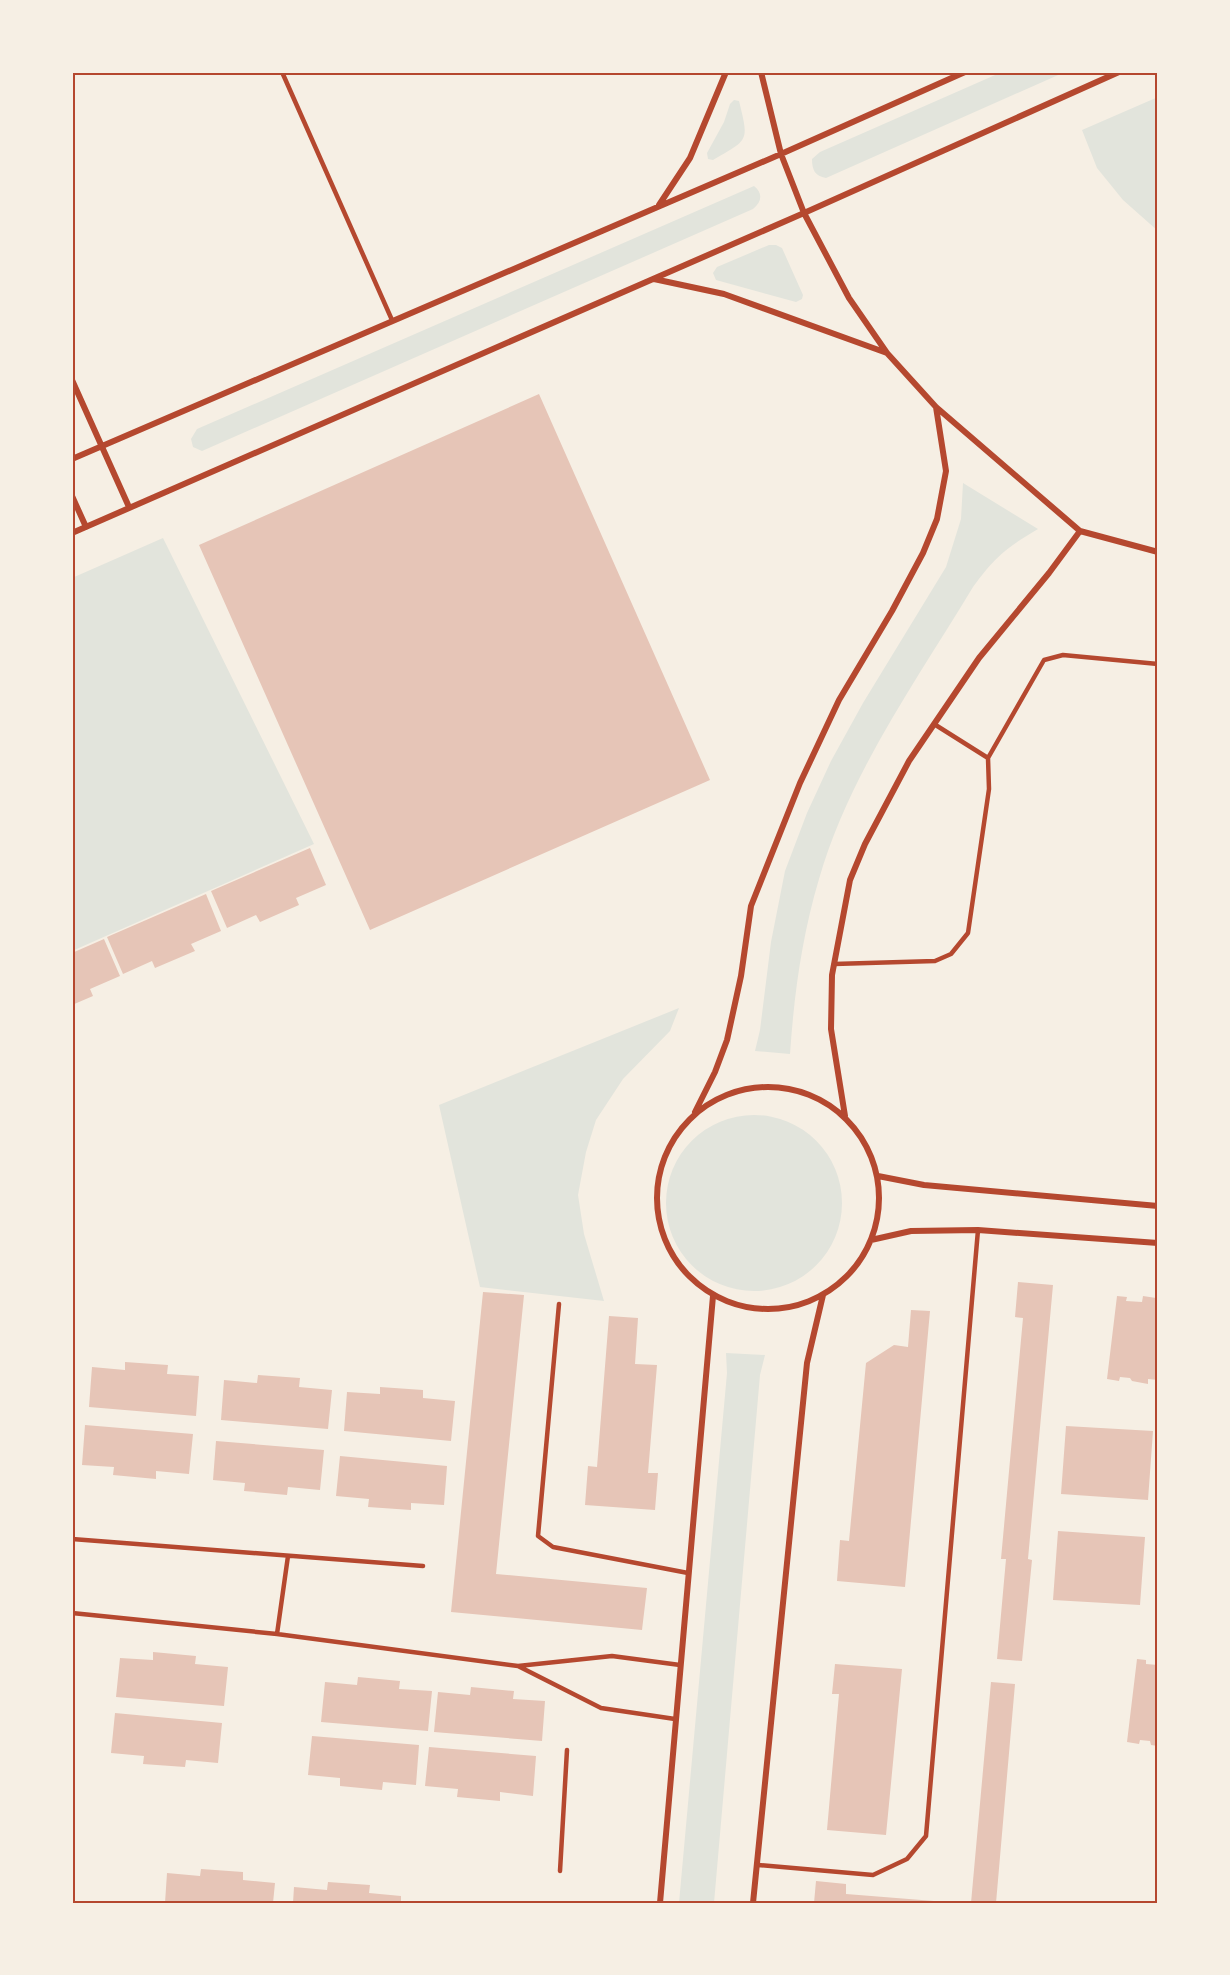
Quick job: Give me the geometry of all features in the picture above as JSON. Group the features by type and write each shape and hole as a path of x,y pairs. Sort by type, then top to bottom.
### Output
{"street":[{"path":"658,207 690,158 726,72"},
{"path":"761,72 782,154 804,213 849,298 887,353 936,407 1080,531 1158,552"},
{"path":"72,459 782,154 965,72"},
{"path":"72,533 804,213 1119,72"},
{"path":"653,278 724,294 887,353"},
{"path":"72,380 129,507"},
{"path":"695,1112 730,1092 771,1085 811,1094 844,1116 860,1134 871,1154 878,1176 879,1208 871,1240 860,1262 843,1280 823,1295 787,1308 749,1308 713,1296 680,1269 659,1230 655,1187 667,1146 695,1112 727,1040 741,976 751,906 792,804 839,700 923,553 937,519 946,471 936,407"},
{"path":"72,496 86,527"},
{"path":"844,1116 831,1029 834,964 850,880 865,844 909,761 980,658 1080,531"},
{"path":"878,1176 924,1185 1158,1206"},
{"path":"871,1240 911,1231 978,1230 1158,1243"},
{"path":"753,1903 807,1363 823,1295"},
{"path":"660,1903 713,1296"}],"lane":[{"path":"282,72 392,321"},
{"path":"834,964 935,961 951,954 968,933 988,789 988,758 1044,660 1063,656 1158,664"},
{"path":"934,724 988,758"},
{"path":"758,1865 873,1875 907,1859 926,1836 978,1230"},
{"path":"559,1305 538,1536 552,1547 688,1573"},
{"path":"72,1539 423,1566"},
{"path":"277,1634 288,1556"},
{"path":"72,1613 277,1634 518,1666 612,1656 680,1665"},
{"path":"518,1666 601,1708 675,1719"},
{"path":"560,1871 567,1750"}],"shaded area":[{"path":"1002,72 1065,72 826,178 819,176 814,169 812,159 820,152"},
{"path":"1158,97 1158,231 1123,200 1097,168 1082,130"},
{"path":"734,100 739,101 745,132 743,138 734,148 713,160 708,159 707,153"},
{"path":"754,186 760,198 753,209 202,451 193,447 191,439 197,429"},
{"path":"769,245 782,248 803,295 802,299 796,302 716,280 713,273 717,267"},
{"path":"963,483 1038,529 1002,554 973,587 886,728 848,802 819,879 800,966 790,1054 755,1051 760,1030 771,942 785,871 807,813 831,761 863,703 946,567 961,519"},
{"path":"163,538 314,844 72,951 72,578"},
{"path":"679,1008 670,1031 623,1079 596,1120 586,1152 578,1195 584,1234 604,1301 480,1287 439,1105"},
{"path":"754,1115 788,1122 803,1130 816,1141 827,1154 835,1169 842,1203 835,1237 827,1252 816,1265 803,1276 788,1284 754,1291 720,1284 705,1276 692,1265 681,1252 673,1237 666,1203 673,1169 681,1154 692,1141 705,1130 720,1122"},
{"path":"726,1353 765,1355 760,1375 714,1903 679,1903 727,1373"}],"building":[{"path":"539,394 710,780 370,930 199,545"},
{"path":"310,848 326,885 296,898 299,905 260,922 256,915 227,928 211,891"},
{"path":"206,894 221,931 191,944 195,951 155,968 152,961 123,974 107,937"},
{"path":"104,939 120,976 90,989 93,996 72,1005 72,953"},
{"path":"1018,1282 1053,1285 1028,1559 1032,1560 1022,1661 997,1659 1006,1559 1001,1559 1023,1318 1015,1317"},
{"path":"483,1292 524,1295 496,1574 647,1588 642,1630 451,1612"},
{"path":"1117,1296 1127,1297 1126,1301 1142,1302 1143,1296 1156,1298 1158,1303 1158,1380 1148,1379 1148,1384 1132,1381 1130,1378 1120,1377 1119,1381 1107,1379"},
{"path":"911,1310 930,1311 905,1587 837,1581 840,1540 849,1541 866,1363 894,1345 908,1347"},
{"path":"609,1316 638,1318 635,1364 657,1365 648,1473 658,1473 655,1510 585,1505 588,1466 597,1467"},
{"path":"125,1362 168,1365 167,1374 199,1376 196,1416 89,1407 92,1367 125,1370"},
{"path":"258,1375 300,1378 299,1387 332,1390 328,1429 221,1420 224,1380 257,1383"},
{"path":"380,1387 423,1390 423,1398 455,1401 451,1441 344,1431 347,1392 380,1394"},
{"path":"85,1425 193,1434 189,1474 156,1471 156,1479 113,1475 114,1467 82,1465"},
{"path":"1066,1426 1153,1431 1148,1500 1061,1494"},
{"path":"216,1441 324,1450 320,1490 288,1487 287,1495 244,1491 245,1483 213,1480"},
{"path":"340,1456 447,1466 444,1505 411,1503 411,1510 368,1507 369,1499 336,1496"},
{"path":"1058,1531 1145,1537 1140,1605 1053,1600"},
{"path":"153,1652 196,1656 195,1664 228,1667 224,1706 116,1697 120,1658 153,1660"},
{"path":"1137,1659 1146,1660 1146,1664 1158,1665 1158,1746 1151,1745 1150,1741 1140,1740 1139,1744 1127,1742"},
{"path":"835,1664 902,1669 886,1835 827,1830 839,1694 832,1694"},
{"path":"358,1677 400,1681 399,1689 432,1691 428,1731 321,1722 325,1682 357,1685"},
{"path":"991,1682 1015,1684 996,1903 971,1903"},
{"path":"471,1687 514,1691 513,1699 545,1701 542,1741 434,1732 438,1692 470,1695"},
{"path":"115,1713 222,1723 218,1763 186,1760 185,1767 143,1764 144,1756 111,1753"},
{"path":"312,1736 419,1745 416,1785 383,1782 382,1790 340,1786 340,1778 308,1775"},
{"path":"429,1747 536,1756 533,1796 500,1792 500,1801 457,1797 458,1789 425,1786"},
{"path":"201,1869 243,1872 243,1880 275,1883 273,1903 165,1903 167,1873 200,1876"},
{"path":"816,1881 846,1884 846,1894 934,1901 934,1903 814,1903"},
{"path":"328,1882 370,1885 369,1893 401,1896 401,1903 293,1903 294,1887 327,1890"}]}
